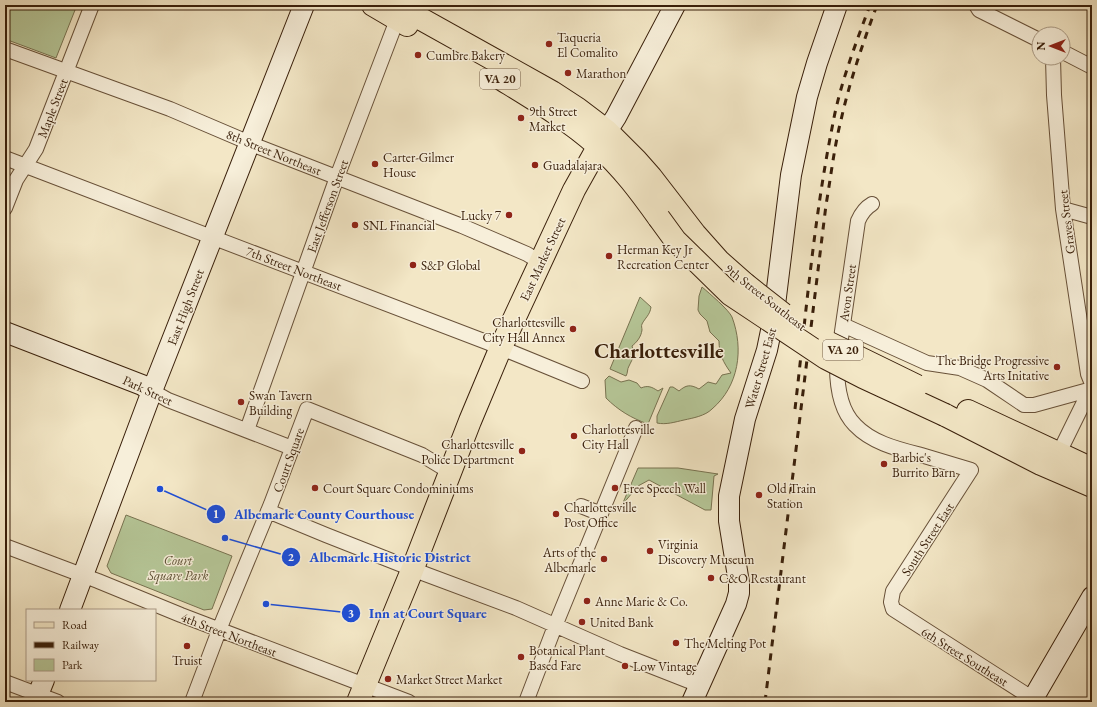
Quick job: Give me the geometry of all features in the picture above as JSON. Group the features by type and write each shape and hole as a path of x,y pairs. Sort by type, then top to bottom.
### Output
{"main road":[{"path":"373,5 400,9 552,92 578,109 603,139"},
{"name":"9th Street Southeast","path":"603,139 617,164 663,208 695,234 719,261 745,284 796,324 948,409 1055,461"},
{"name":"East Market Street","path":"361,694 501,347 574,190 603,139"},
{"name":"VA 20","path":"1055,461 1092,469"},
{"name":"VA 20","path":"1055,461 1092,486"}],"street":[{"name":"Maple Street","path":"5,208 16,180 36,149 92,5"},
{"name":"East High Street","path":"70,609 152,391 304,5"},
{"name":"East Market Street","path":"603,139 675,5"},
{"name":"Water Street East","path":"696,694 736,604 739,593 739,583 729,522 729,496 745,419 767,350 773,321 791,175 807,97 837,5"},
{"path":"976,5 980,10 1031,36"},
{"name":"East Jefferson Street","path":"247,430 337,177 400,9"},
{"name":"8th Street Northeast","path":"5,49 170,109 250,143 462,226 527,254 540,262"},
{"path":"1071,56 1092,67"},
{"name":"Graves Street","path":"1053,66 1063,209 1088,374 1092,384"},
{"name":"7th Street Northeast","path":"5,158 501,347 582,381"},
{"name":"Avon Street","path":"872,204 862,213 858,221 837,366 837,381 840,397 854,424 874,439 889,446 971,470"},
{"path":"1063,209 1092,217"},
{"path":"843,325 927,364 960,368 987,380 1024,404 1034,404 1092,390"},
{"name":"Park Street","path":"5,332 142,385 168,400 292,448"},
{"path":"1055,461 1086,398 1092,390"},
{"name":"Court Square","path":"268,511 307,409 422,455 450,472"},
{"path":"526,702 555,626 636,428"},
{"name":"South Street East","path":"892,609 891,602 893,591 971,470"},
{"path":"581,506 601,514"},
{"path":"192,702 219,630 268,511 326,535 516,608 624,656 696,694"},
{"name":"4th Street Northeast","path":"5,546 219,630 361,694 408,702"},
{"path":"1034,701 1092,597"},
{"name":"6th Street Southeast","path":"892,609 1034,701"},
{"path":"5,682 39,692 58,702"}],"green space":[{"path":"5,5 77,5 56,58 5,39"},
{"path":"702,287 723,306 732,317 738,342 737,366 728,389 721,400 712,409 695,417 664,424 657,423 657,416 670,387 673,387 679,391 688,386 693,386 699,389 708,382 716,384 722,375 731,373 722,358 719,341 710,332 707,321 698,310 699,296"},
{"path":"640,297 651,307 649,314 643,322 640,337 632,346 632,361 628,367 626,376 610,369"},
{"path":"609,376 621,382 629,380 637,383 641,388 650,387 658,391 663,388 648,424 625,413 606,398 605,380"},
{"path":"638,468 678,468 718,474 714,476 711,510 705,510 649,480 638,486 622,505"},
{"name":"Court Square Park","path":"126,515 232,556 212,609 204,610 111,573 107,566"}],"railway":[{"path":"795,409 811,266 826,158 840,93 870,5"},
{"path":"765,702 826,205 833,162 848,90 877,5"}],"place":[{"name":"Taqueria El Comalito","path":"549,44"},
{"name":"Cumbre Bakery","path":"418,55"},
{"name":"Marathon","path":"568,73"},
{"name":"9th Street Market","path":"521,118"},
{"name":"Carter-Gilmer House","path":"375,164"},
{"name":"Guadalajara","path":"535,165"},
{"name":"Lucky 7","path":"509,215"},
{"name":"SNL Financial","path":"355,225"},
{"name":"Herman Key Jr Recreation Center","path":"609,256"},
{"name":"S&P Global","path":"413,265"},
{"name":"Charlottesville City Hall Annex","path":"573,329"},
{"name":"The Bridge Progressive Arts Initative","path":"1057,367"},
{"name":"Swan Tavern Building","path":"241,402"},
{"name":"Charlottesville City Hall","path":"574,436"},
{"name":"Charlottesville Police Department","path":"522,451"},
{"name":"Barbie's Burrito Barn","path":"884,464"},
{"name":"Court Square Condominiums","path":"315,488"},
{"name":"Free Speech Wall","path":"615,488"},
{"name":"Albemarle County Courthouse","path":"160,489"},
{"name":"Old Train Station","path":"759,495"},
{"name":"Charlottesville Post Office","path":"556,514"},
{"name":"Albemarle Historic District","path":"225,538"},
{"name":"Virginia Discovery Museum","path":"650,551"},
{"name":"Arts of the Albemarle","path":"604,559"},
{"name":"C&O Restaurant","path":"711,578"},
{"name":"Anne Marie & Co.","path":"587,601"},
{"name":"Inn at Court Square","path":"266,604"},
{"name":"United Bank","path":"582,622"},
{"name":"The Melting Pot","path":"676,643"},
{"name":"Truist","path":"187,646"},
{"name":"Botanical Plant Based Fare","path":"521,657"},
{"name":"Low Vintage","path":"625,666"},
{"name":"Market Street Market","path":"388,679"}],"district":[{"name":"Charlottesville","path":"659,351"}]}
